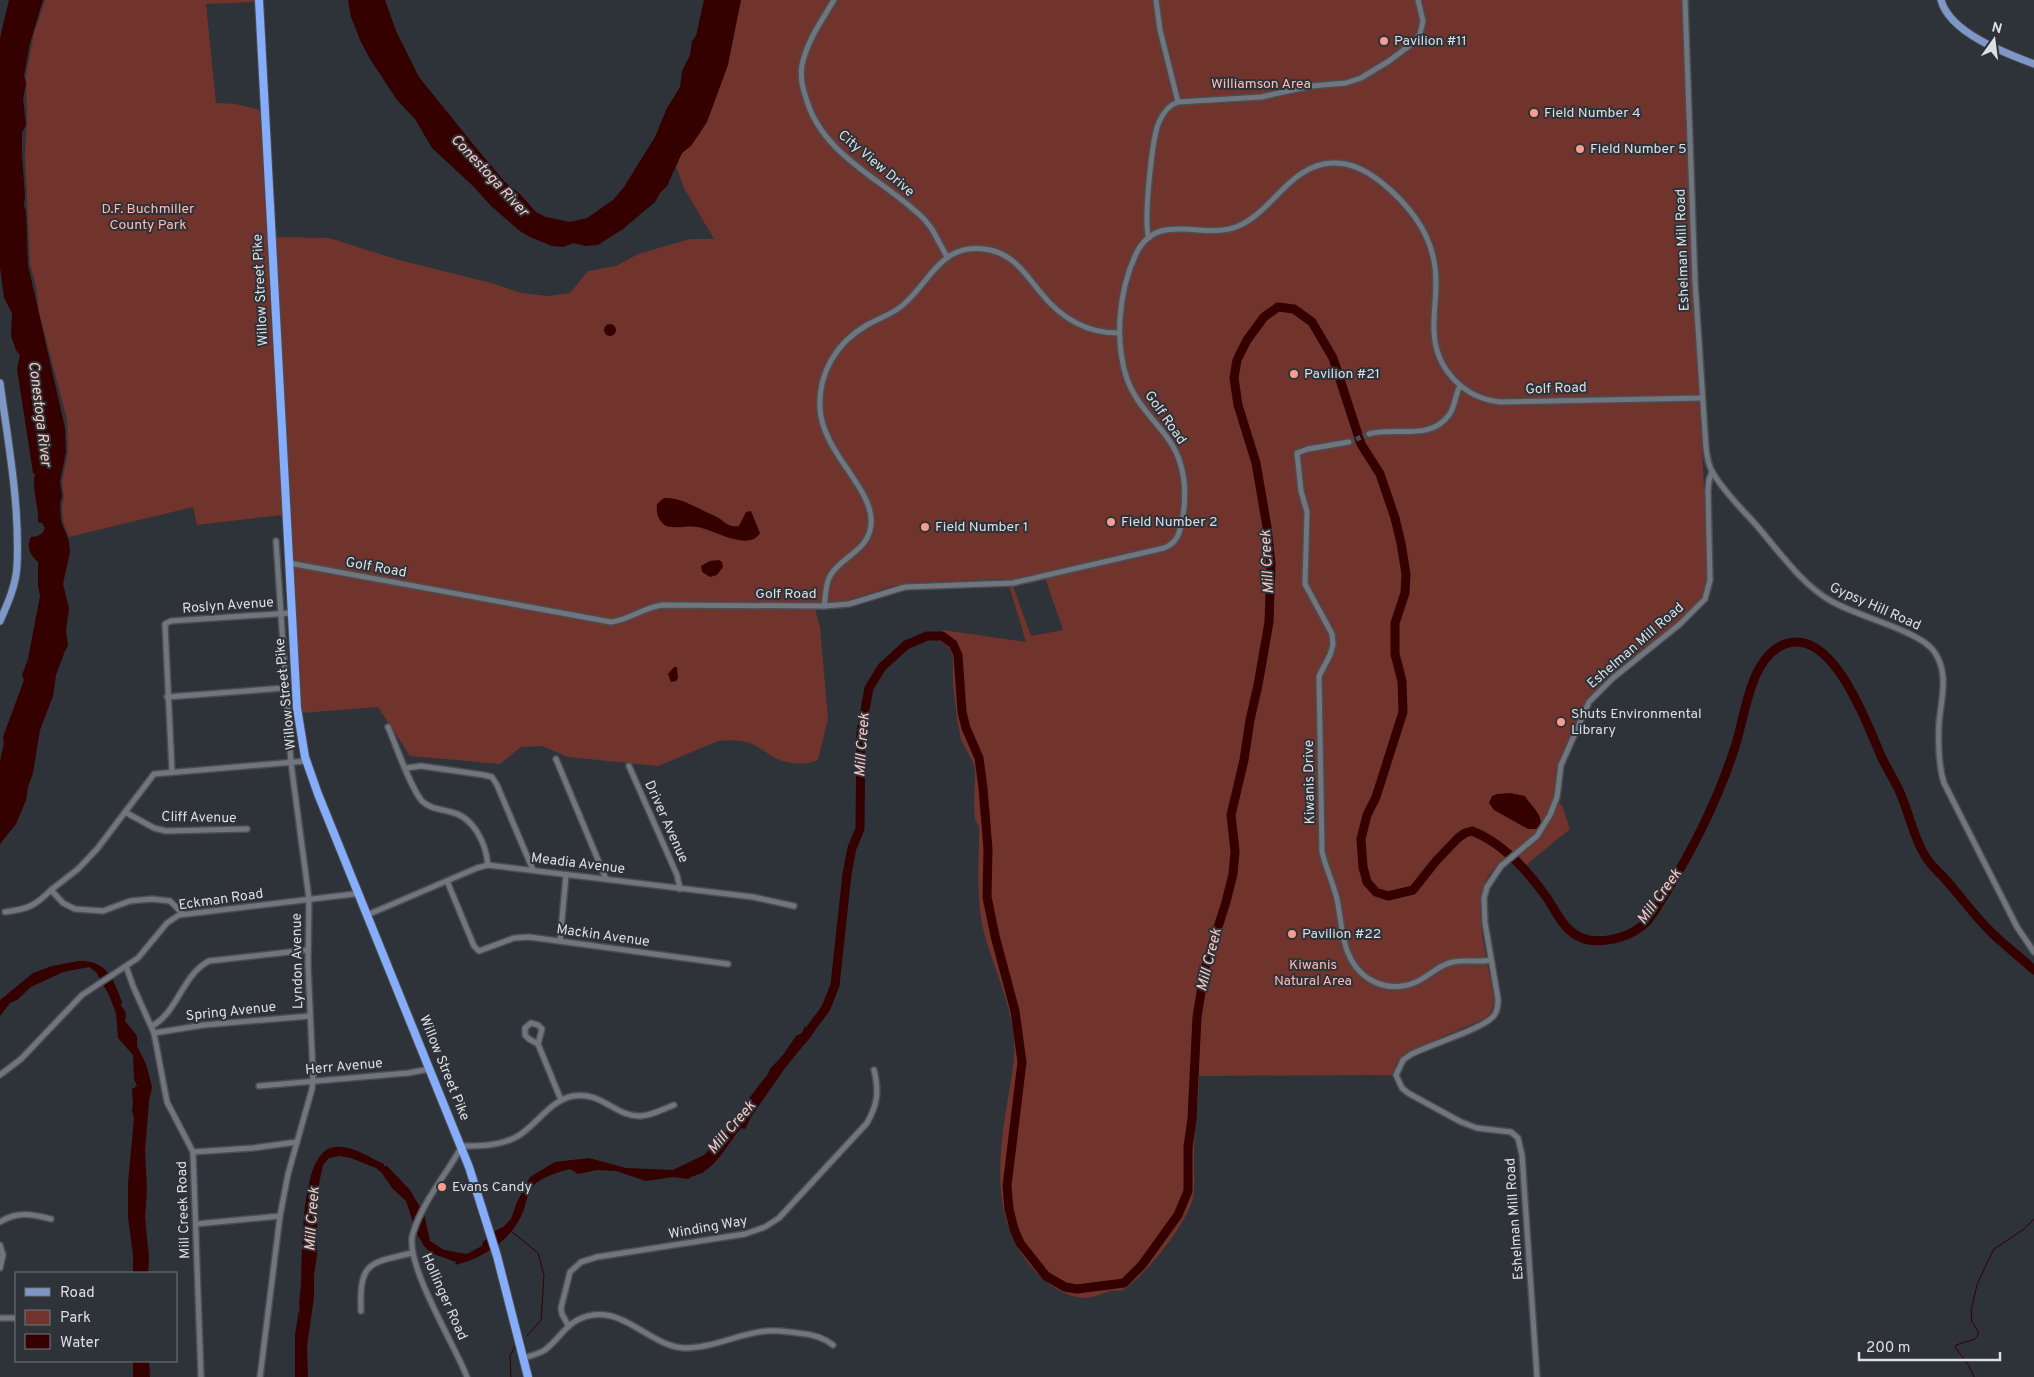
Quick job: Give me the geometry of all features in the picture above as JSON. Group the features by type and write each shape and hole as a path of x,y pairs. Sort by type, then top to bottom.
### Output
{"highway":[{"name":"Willow Street Pike","path":"259,0 291,613 297,708 306,761 462,1146 498,1256 528,1377"}],"main road":[{"path":"1941,0 1948,14 1965,30 1998,50 2034,64"},
{"path":"0,383 14,492 17,566 12,592 0,621"}],"street":[{"name":"City View Drive","path":"834,0 809,44 802,66 802,86 810,111 821,130 843,154 924,219 932,229 947,257"},
{"path":"1156,0 1160,30 1178,102"},
{"path":"1149,238 1147,214 1156,132 1165,112 1170,106 1178,102 1261,97 1311,86 1346,83 1362,78 1389,61 1420,34 1423,20 1418,0"},
{"name":"Eshelman Mill Road","path":"1537,1377 1522,1155 1518,1138 1511,1132 1486,1130 1461,1122 1408,1093 1402,1088 1396,1075 1403,1060 1410,1055 1481,1025 1495,1015 1498,999 1485,923 1484,898 1487,887 1500,866 1520,852 1537,836 1550,815 1557,797 1561,765 1589,702 1613,678 1686,618 1705,599 1710,580 1708,484 1712,472 1707,459 1694,274 1684,0"},
{"name":"Golf Road","path":"289,563 607,622 617,622 645,608 663,605 824,606 854,603 905,587 1013,582 1148,553 1173,544 1178,537 1183,513 1184,477 1180,462 1170,442 1146,414 1131,389 1122,362 1118,333 1122,306 1136,253 1149,238 1170,228 1210,231 1235,228 1252,218 1291,182 1310,169 1334,163 1350,164 1361,169 1405,204 1418,220 1427,238 1436,272 1435,346 1442,363 1460,386 1484,399 1500,402 1702,398"},
{"path":"824,606 829,578 862,547 868,536 871,524 871,514 866,498 832,449 824,430 820,400 824,375 834,354 845,341 859,330 898,310 936,266 947,257 962,250 972,249 999,252 1010,258 1021,268 1048,302 1062,315 1089,329 1118,333"},
{"path":"1369,434 1419,432 1434,427 1444,421 1451,413 1460,386"},
{"name":"Kiwanis Drive","path":"1350,442 1308,449 1297,453 1301,491 1307,512 1306,584 1332,634 1333,645 1330,656 1319,676 1322,852 1325,868 1338,902 1342,934 1347,953 1364,976 1376,983 1390,987 1416,983 1452,962 1491,960"},
{"name":"Gypsy Hill Road","path":"1712,472 1804,580 1820,595 1843,608 1913,636 1933,650 1940,663 1943,681 1938,748 1944,784 2017,927 2034,952"},
{"name":"Lyndon Avenue","path":"260,1377 280,1216 288,1174 313,1081 308,950 309,899 291,764 276,541"},
{"name":"Roslyn Avenue","path":"168,697 164,628 166,621 291,613"},
{"path":"172,772 168,697 285,688"},
{"path":"388,727 418,795 425,804 456,813 472,825 480,837 488,865"},
{"path":"556,759 606,879"},
{"path":"5,912 23,910 36,904 87,860 151,775 291,764 306,761"},
{"path":"406,768 421,766 484,774 492,778 497,785 532,870"},
{"name":"Driver Avenue","path":"629,766 677,875 680,888"},
{"name":"Cliff Avenue","path":"125,812 154,828 166,830 247,829"},
{"name":"Meadia Avenue","path":"367,914 488,865 753,897 794,906"},
{"path":"560,941 566,875"},
{"name":"Mackin Avenue","path":"447,881 478,950 518,937 728,964"},
{"path":"51,890 63,903 75,909 103,911 139,899 152,899 170,901 183,914"},
{"name":"Eckman Road","path":"0,1075 21,1059 82,995 141,955 167,923 183,914 358,892"},
{"path":"152,1026 162,1020 190,979 200,967 209,961 308,950"},
{"name":"Mill Creek Road","path":"126,966 133,986 152,1026 167,1102 193,1152 202,1377"},
{"name":"Spring Avenue","path":"154,1033 219,1024 310,1016"},
{"path":"538,1044 561,1100"},
{"name":"Herr Avenue","path":"259,1086 408,1073 431,1069"},
{"name":"Winding Way","path":"568,1325 562,1314 563,1299 570,1272 580,1262 597,1257 736,1236 765,1227 780,1218 867,1123 874,1110 878,1090 874,1070"},
{"path":"462,1146 494,1144 510,1140 526,1130 548,1109 561,1100 580,1096 595,1097 625,1114 640,1116 654,1114 674,1105"},
{"path":"193,1152 253,1148 297,1142"},
{"name":"Hollinger Road","path":"462,1146 427,1203 411,1240 412,1253 423,1282 467,1377"},
{"path":"0,1222 12,1215 26,1214 51,1219"},
{"path":"196,1224 280,1216"},
{"path":"0,1245 3,1255 0,1268"},
{"path":"361,1311 364,1280 370,1266 379,1260 412,1253"},
{"path":"523,1358 545,1350 568,1325 584,1317 606,1315 625,1322 670,1346 686,1348 777,1330 814,1335 828,1340 833,1345"},
{"path":"0,1318 15,1318"}],"green space":[{"name":"D.F. Buchmiller County Park","path":"45,0 254,0 254,2 206,4 216,103 236,104 260,110 282,515 197,525 193,507 69,537 63,522 62,506 64,497 62,482 68,451 67,420 39,312 36,286 30,264 25,155 27,119 26,76 34,33"},
{"path":"741,0 1682,0 1706,525 1707,585 1704,595 1698,604 1597,689 1581,711 1560,759 1553,800 1562,805 1570,829 1526,865 1515,851 1489,875 1483,888 1481,919 1482,936 1494,1001 1491,1013 1484,1019 1407,1052 1396,1064 1393,1075 1199,1076 1194,1143 1193,1198 1182,1222 1163,1249 1131,1284 1121,1291 1111,1291 1094,1297 1084,1298 1070,1295 1045,1281 1021,1252 1010,1232 1004,1211 1000,1166 1004,1120 1013,1063 1013,1029 1007,1003 986,940 980,912 978,884 979,827 975,819 974,807 975,771 973,762 961,740 953,683 953,658 950,649 937,640 943,630 1026,642 1007,579 912,583 893,586 845,601 813,602 820,627 828,719 818,760 813,762 795,763 784,761 773,757 753,744 732,740 718,741 658,766 568,757 542,746 521,747 500,764 410,756 378,707 301,713 276,237 329,238 399,260 491,283 521,293 548,296 570,293 588,271 616,266 638,254 690,239 714,239 684,188 676,166 682,153 702,130 718,92","holes":["1045,578 1063,630 1031,636 1013,586"]}],"water":[{"name":"Conestoga River","path":"9,0 43,0 30,43 24,76 26,83 23,99 26,125 22,133 22,155 24,206 26,211 28,265 65,428 66,452 60,481 62,496 60,504 61,521 69,541 70,552 63,584 69,608 66,630 68,646 56,675 53,696 40,730 33,773 26,800 16,824 0,844 0,761 4,743 3,737 24,680 22,675 28,659 40,596 38,562 31,554 29,544 31,537 40,535 45,528 42,523 38,522 34,485 35,474 33,473 17,369 20,355 11,336 12,313 4,298 0,267 0,38"},
{"name":"Conestoga River","path":"348,0 385,0 396,31 419,77 477,149 505,182 520,194 536,212 546,217 570,222 587,218 613,200 624,187 655,137 667,108 680,87 682,71 690,55 692,41 696,36 704,0 741,0 728,65 707,122 691,146 682,153 667,186 655,202 623,229 598,245 585,246 574,243 563,247 552,246 520,231 491,206 474,187 432,148 415,119 397,100 370,59 351,17"},
{"path":"612,324 615,325 615,335 608,336 605,335 604,328 605,325"},
{"path":"664,498 677,499 690,504 731,526 739,526 746,512 751,511 760,533 755,538 740,540 698,527 666,526 659,519 657,511 657,504"},
{"path":"719,560 722,562 723,567 717,575 710,577 702,572 701,566 710,561"},
{"path":"674,667 677,667 678,678 676,681 671,682 668,674"},
{"path":"1510,793 1525,796 1535,809 1541,820 1541,824 1536,829 1528,829 1494,810 1489,803 1492,796"},
{"path":"88,961 108,972 126,1013 125,1021 137,1036 137,1046 146,1064 152,1087 145,1151 147,1190 145,1217 149,1258 148,1272 133,1272 133,1255 128,1217 128,1183 134,1118 132,1089 137,1086 134,1079 133,1055 118,1038 116,1013 108,993 96,972 89,967 63,972 31,987 17,1000 10,1003 0,1016 0,1000 33,973 52,966"},
{"name":"Mill Creek","path":"805,1026 812,1035 785,1068 751,1117 745,1129 741,1128 708,1169 688,1179 673,1177 646,1181 616,1171 597,1170 578,1174 570,1169 552,1175 538,1181 533,1187 518,1222 504,1239 485,1253 455,1265 456,1262 431,1253 424,1246 417,1234 406,1201 392,1188 382,1173 376,1168 351,1158 339,1156 329,1158 323,1165 317,1193 317,1255 314,1275 314,1297 307,1346 308,1377 295,1377 295,1335 299,1309 301,1320 299,1303 304,1216 313,1169 322,1153 335,1147 348,1148 361,1152 387,1166 410,1190 424,1214 430,1241 444,1250 467,1254 482,1246 483,1242 511,1219 517,1202 530,1177 555,1162 589,1158 626,1168 673,1170 704,1155 733,1125 738,1113 745,1107 770,1069 783,1055 796,1036 802,1033"},
{"path":"133,1362 149,1362 150,1377 133,1377"}],"waterway":[{"name":"Mill Creek","path":"803,1039 826,1008 835,985 847,874 852,848 860,829 861,732 869,688 882,667 906,645 927,636 942,636 953,644 958,655 962,712 966,728 979,758 988,849 987,897 995,936 1015,1011 1022,1062 1007,1186 1009,1209 1014,1229 1020,1243 1046,1276 1065,1287 1077,1289 1124,1283 1142,1265 1178,1215 1188,1191 1188,1147 1192,1119 1197,1017 1205,968 1233,874 1235,851 1231,815 1244,760 1269,622 1271,564 1267,527 1256,463 1238,405 1234,378 1237,360 1247,340 1264,317 1278,307 1294,309 1312,322 1333,358 1361,444 1380,474 1395,518 1401,543 1406,574 1405,593 1395,623 1395,654 1402,681 1403,712 1376,797 1367,815 1361,839 1363,867 1367,882 1376,892 1388,896 1413,890 1436,861 1458,838 1472,831 1494,843 1514,859 1540,888 1570,931 1576,935 1597,941 1621,937 1636,930 1648,921 1653,914 1683,864 1702,827 1720,789 1738,737 1750,690 1763,662 1773,651 1785,644 1802,643 1818,650 1833,664 1846,682 1898,789 1917,841 1924,854 1987,928 2034,970"},
{"path":"1974,1377 1969,1366 1955,1347 1975,1339 1978,1335 1978,1331 1972,1322 1971,1311 1977,1285 1994,1249 2024,1229 2034,1219"},
{"path":"511,1231 538,1253 544,1275 541,1320 527,1336"},
{"path":"511,1377 510,1356 515,1346"}],"tunnel":[{"path":"1349,442 1369,434"}],"place":[{"name":"Pavilion #11","path":"1384,41"},
{"name":"Field Number 4","path":"1534,113"},
{"name":"Field Number 5","path":"1580,149"},
{"name":"Pavilion #21","path":"1294,374"},
{"name":"Field Number 2","path":"1111,522"},
{"name":"Field Number 1","path":"925,527"},
{"name":"Shuts Environmental Library","path":"1561,722"},
{"name":"Pavilion #22","path":"1292,934"},
{"name":"Evans Candy","path":"442,1187"}],"park label":[{"name":"Williamson Area","path":"1261,84"},
{"name":"Kiwanis Natural Area","path":"1313,974"}]}
